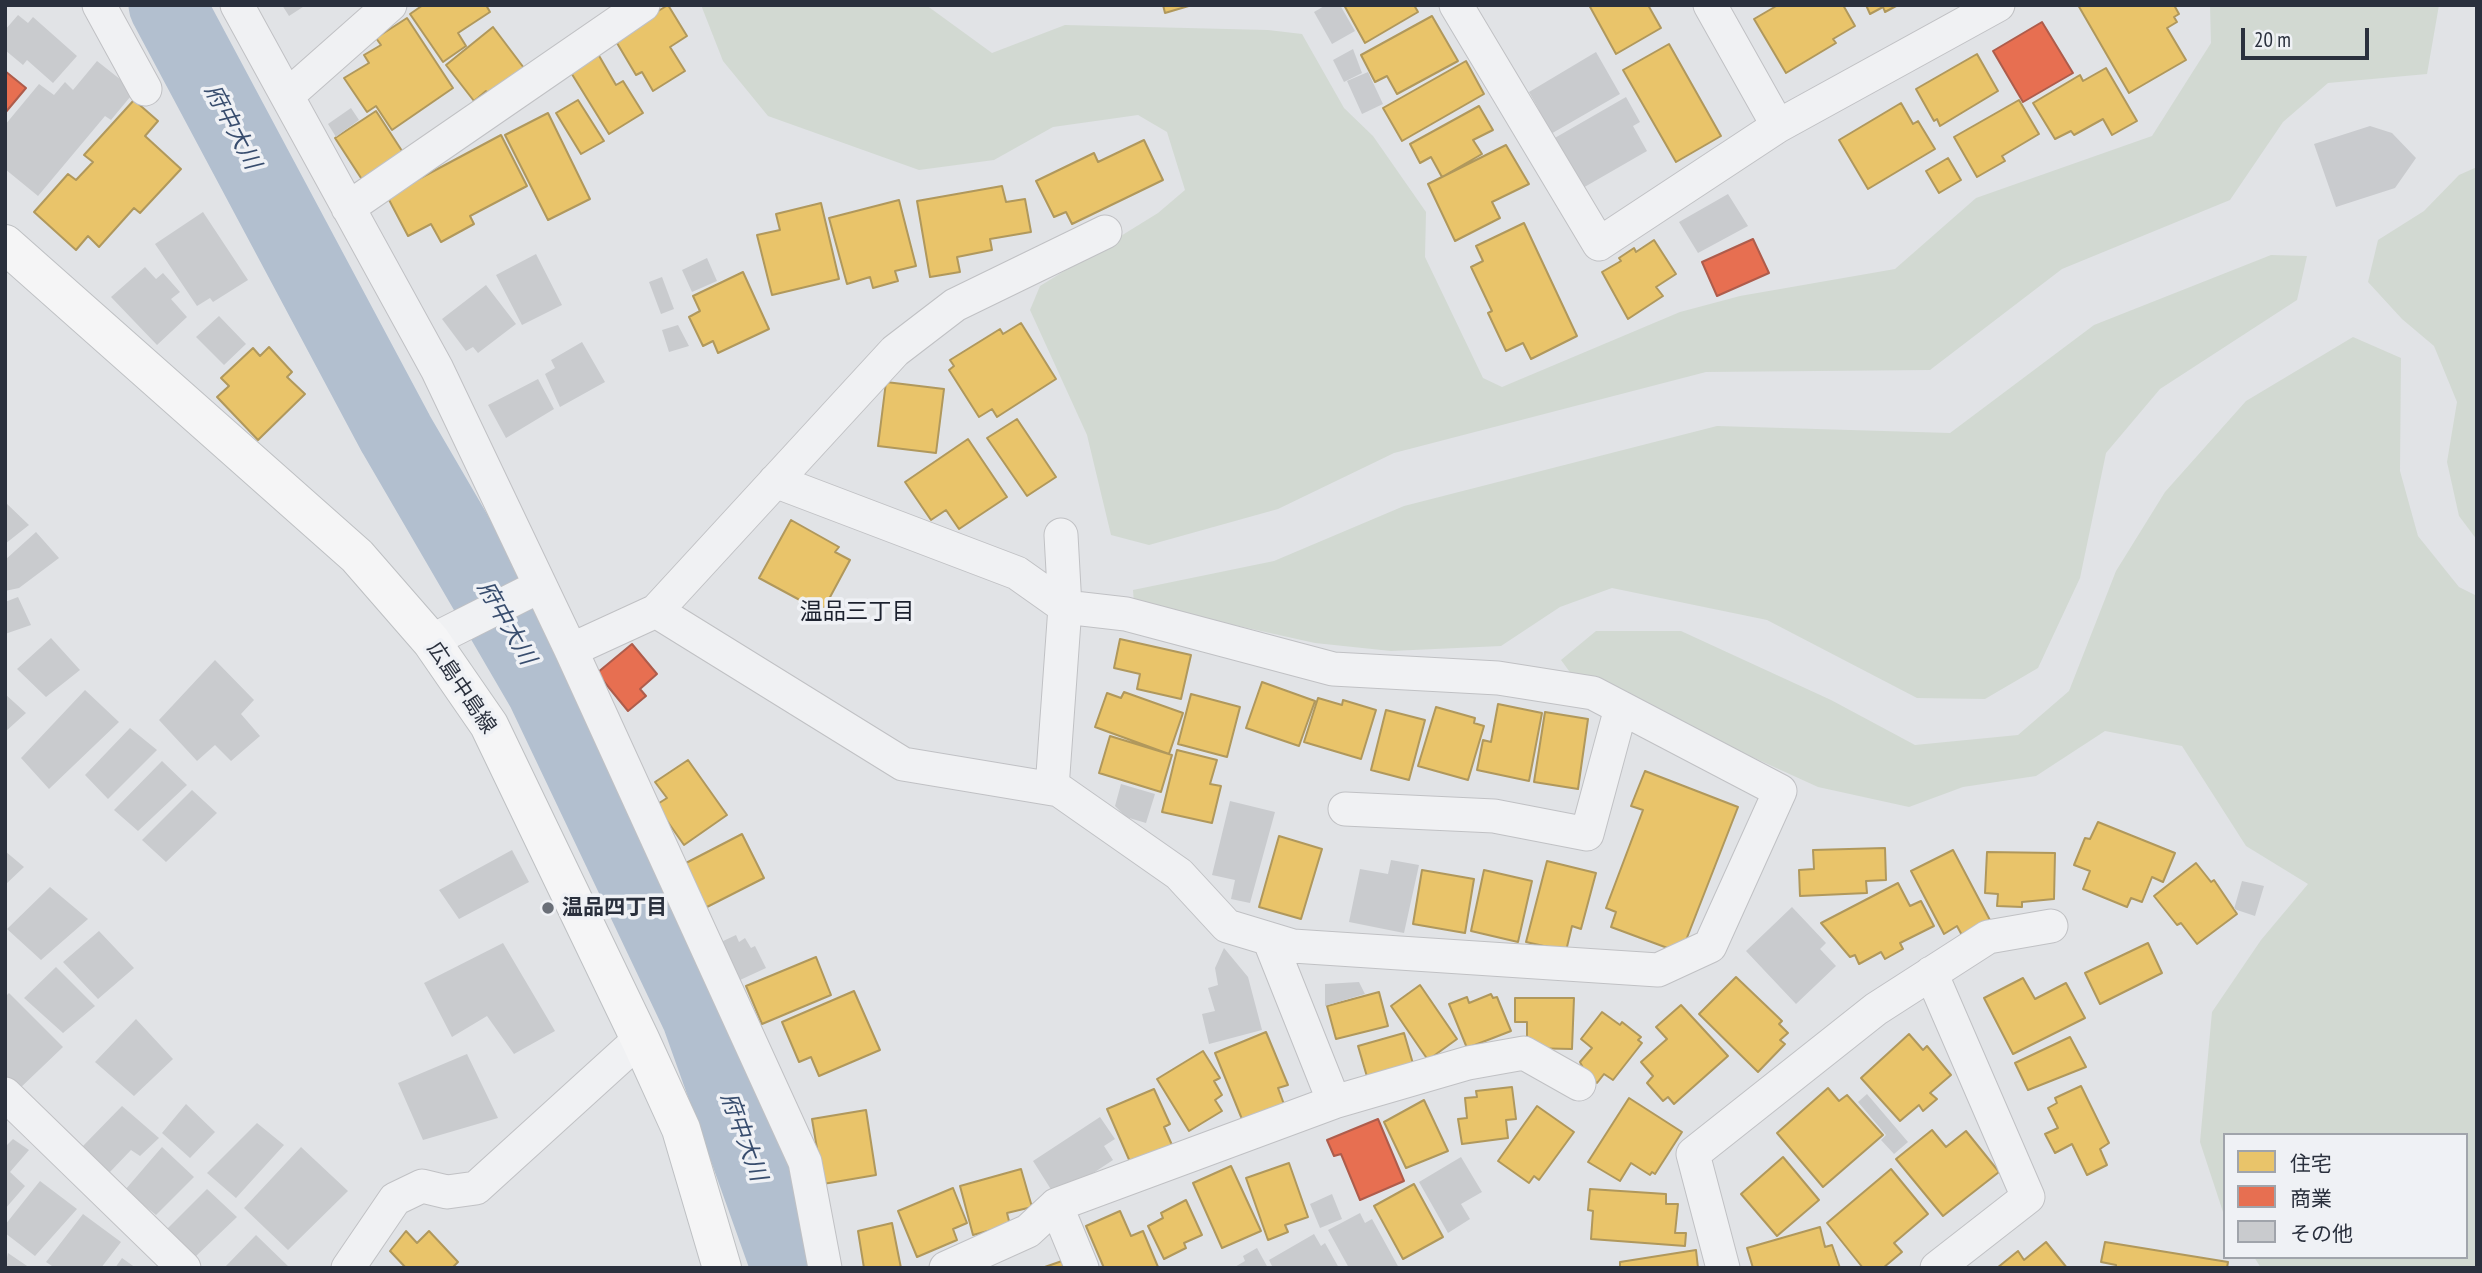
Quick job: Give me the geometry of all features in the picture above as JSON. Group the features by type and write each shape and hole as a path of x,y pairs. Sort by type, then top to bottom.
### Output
{"main road":[{"name":"広島中島線","path":"5,244 357,556 431,641 489,725 640,1039 681,1129 722,1268"}],"street":[{"path":"99,5 145,89"},
{"path":"237,5 437,369 571,650 805,1162 825,1268"},
{"path":"287,96 390,5"},
{"path":"348,208 643,5"},
{"path":"1456,5 1599,244 1778,126 1998,5"},
{"path":"1710,5 1778,126"},
{"path":"571,650 656,611 895,351 955,305 1105,232"},
{"path":"656,611 903,764 1059,790 1179,874 1227,926 1293,946 1658,970 1710,946 1780,791 1593,693 1498,678 1334,669 1126,614 1065,607 1017,573 775,481"},
{"path":"1052,788 1065,607 1061,535"},
{"path":"431,641 540,586"},
{"path":"1345,810 1494,816 1587,834 1621,708"},
{"path":"1723,1268 1693,1154 1876,1009 1931,973 1988,937 2051,926"},
{"path":"1269,939 1334,1102"},
{"path":"1931,973 2028,1197 1937,1268"},
{"path":"348,1268 395,1199 422,1185 447,1192 476,1188 640,1039"},
{"path":"946,1268 1028,1231 1056,1205 1334,1102 1468,1063 1524,1053 1579,1084"},
{"path":"5,1094 184,1268"},
{"path":"1056,1205 1082,1268"}],"shaded area":[{"path":"701,5 926,5 992,53 1065,25 1268,30 1302,34 1344,108 1373,136 1426,212 1425,257 1483,378 1502,387 1680,312 1740,296 1895,269 1976,198 2152,136 2211,43 2210,5 2439,5 2427,74 2328,83 2283,122 2230,200 2062,269 1930,370 1706,372 1394,453 1278,509 1149,545 1111,535 1087,435 1030,310 1040,286 1158,213 1185,190 1167,132 1138,115 1053,127 994,160 919,170 768,116 723,61"},
{"path":"2477,167 2477,540 2459,516 2447,462 2457,402 2434,346 2402,319 2368,282 2378,240 2424,211 2459,175"},
{"path":"2271,255 2307,256 2297,300 2160,389 2106,453 2080,578 2038,668 1985,699 1917,698 1767,620 1612,588 1560,607 1501,646 1391,651 1315,643 1134,603 1133,590 1274,561 1404,506 1717,426 1950,433 2094,325"},
{"path":"2353,337 2401,358 2400,471 2418,536 2459,587 2477,596 2477,1268 2261,1268 2255,1259 2468,1259 2468,1133 2223,1133 2223,1212 2200,1142 2212,1012 2261,940 2308,884 2246,846 2182,746 2105,731 2036,776 1963,787 1909,807 1818,787 1572,675 1561,660 1596,631 1681,631 1831,700 1915,745 2018,735 2069,691 2116,571 2165,492 2246,401"}],"building: 住宅":[{"path":"423,5 486,5 490,12 458,33 466,46 443,62 410,14"},
{"path":"668,5 687,36 670,47 685,71 653,91 642,72 636,75 614,38"},
{"path":"1163,5 1192,5 1165,13"},
{"path":"1344,5 1414,5 1418,12 1365,43"},
{"path":"1589,5 1648,5 1661,28 1616,54"},
{"path":"1778,5 1843,5 1855,26 1833,39 1836,43 1786,73 1754,19"},
{"path":"1866,5 1898,5 1885,12 1883,7 1870,14"},
{"path":"2078,5 2174,5 2179,14 2174,17 2177,22 2167,28 2186,60 2129,93"},
{"path":"1432,16 1458,61 1397,94 1387,76 1375,82 1361,55"},
{"path":"407,18 453,88 392,130 376,106 367,112 344,78 369,63 364,55 381,45 376,38"},
{"path":"493,27 527,72 492,99 486,91 474,101 446,65"},
{"path":"1669,44 1721,136 1676,162 1623,70"},
{"path":"598,54 616,85 623,81 643,113 609,134 570,71"},
{"path":"1977,54 1998,91 1940,126 1937,119 1934,121 1916,89"},
{"path":"1466,61 1484,94 1402,141 1383,108"},
{"path":"2106,68 2137,121 2112,135 2103,119 2074,135 2071,131 2055,139 2033,103 2080,75 2083,81"},
{"path":"134,100 158,121 145,136 181,169 140,213 134,208 99,247 88,236 76,250 34,212 68,174 76,180 93,162 84,155"},
{"path":"578,100 604,141 581,154 556,113"},
{"path":"2019,100 2039,134 2002,156 2005,161 1977,177 1954,137"},
{"path":"1901,103 1913,124 1918,121 1935,149 1868,189 1839,140"},
{"path":"1479,106 1493,130 1473,140 1482,154 1442,177 1431,157 1420,163 1410,144"},
{"path":"376,111 404,154 363,181 335,138"},
{"path":"548,113 590,199 548,220 505,135"},
{"path":"501,135 527,186 470,216 474,224 441,242 431,224 408,236 387,196"},
{"path":"1144,140 1163,180 1072,224 1066,212 1054,217 1036,181 1094,153 1098,162"},
{"path":"1506,145 1529,184 1492,202 1500,218 1455,241 1428,184"},
{"path":"1948,158 1961,180 1939,193 1926,171"},
{"path":"1002,186 1006,202 1025,199 1031,232 990,239 992,250 957,257 960,272 930,277 917,201"},
{"path":"899,200 916,266 895,271 898,281 873,288 870,277 847,284 829,218"},
{"path":"821,203 839,279 772,295 757,235 780,230 776,214"},
{"path":"1524,223 1577,336 1531,359 1523,343 1506,351 1488,313 1492,311 1471,267 1483,261 1476,246"},
{"path":"1654,240 1676,274 1656,287 1663,296 1628,319 1602,272 1621,261 1619,258 1634,248 1636,252"},
{"path":"743,272 769,329 718,353 713,341 703,346 689,317 700,311 693,296"},
{"path":"1021,323 1056,379 997,417 992,409 979,417 949,370 954,366 950,360 1000,329 1003,334"},
{"path":"269,347 292,372 287,377 305,394 258,440 217,397 229,386 221,378 253,348 260,356"},
{"path":"886,382 944,389 936,453 878,446"},
{"path":"1017,419 1056,477 1027,496 987,438"},
{"path":"968,439 1007,497 959,529 946,510 931,520 905,482"},
{"path":"791,520 839,547 835,552 850,560 822,612 759,578"},
{"path":"1120,639 1191,655 1181,699 1137,689 1140,674 1114,668"},
{"path":"1262,682 1315,701 1299,746 1246,728"},
{"path":"1124,692 1183,713 1169,754 1095,727 1107,693 1121,698"},
{"path":"1191,694 1240,707 1227,757 1178,744"},
{"path":"1318,698 1342,705 1343,700 1376,710 1361,759 1304,742"},
{"path":"1498,704 1542,713 1529,781 1477,770 1483,740 1491,742"},
{"path":"1436,707 1475,718 1474,723 1484,726 1468,780 1418,766"},
{"path":"1386,710 1425,720 1409,780 1371,770"},
{"path":"1545,712 1588,719 1578,789 1534,782"},
{"path":"1110,736 1172,755 1161,792 1099,773"},
{"path":"1177,750 1217,760 1210,784 1221,786 1212,823 1162,812"},
{"path":"688,760 727,815 684,845 656,805 667,798 655,782"},
{"path":"1645,771 1738,807 1681,953 1611,927 1616,912 1606,908 1643,810 1631,806"},
{"path":"2098,822 2175,853 2163,882 2152,877 2142,902 2131,898 2127,907 2083,889 2090,871 2074,865 2085,838 2090,839"},
{"path":"742,834 764,878 705,908 684,864"},
{"path":"1279,836 1322,849 1301,919 1259,907"},
{"path":"1885,848 1886,880 1866,881 1867,893 1800,896 1799,870 1814,869 1813,850"},
{"path":"1953,850 1992,924 1964,939 1957,926 1944,934 1911,871"},
{"path":"1987,852 2055,853 2054,899 2022,902 2022,907 1997,906 1998,894 1985,893"},
{"path":"1547,861 1596,873 1581,929 1572,926 1566,951 1526,942"},
{"path":"2196,863 2211,882 2214,880 2237,914 2197,944 2181,923 2177,925 2154,896"},
{"path":"1422,870 1474,879 1465,933 1413,924"},
{"path":"1484,870 1532,881 1518,942 1471,931"},
{"path":"1898,883 1910,906 1921,901 1934,926 1900,943 1903,949 1885,959 1881,952 1859,964 1855,955 1850,957 1821,923"},
{"path":"2148,943 2162,973 2100,1004 2085,973"},
{"path":"816,957 831,995 762,1024 746,986"},
{"path":"1736,977 1782,1021 1779,1024 1788,1033 1780,1040 1785,1044 1758,1072 1699,1014"},
{"path":"2023,978 2035,999 2066,983 2085,1018 2013,1054 1984,998"},
{"path":"1420,985 1457,1039 1428,1060 1391,1006"},
{"path":"854,991 880,1050 819,1076 811,1057 799,1062 782,1022"},
{"path":"1379,992 1388,1026 1336,1039 1327,1006"},
{"path":"1491,994 1493,998 1497,997 1511,1031 1467,1048 1449,1004 1467,997 1469,1003"},
{"path":"1515,998 1574,998 1572,1049 1527,1048 1527,1022 1515,1022"},
{"path":"1681,1005 1728,1056 1674,1104 1668,1097 1663,1101 1647,1083 1653,1076 1641,1062 1667,1039 1656,1027"},
{"path":"1602,1012 1620,1025 1622,1022 1641,1037 1638,1040 1642,1043 1613,1080 1604,1074 1597,1083 1587,1076 1580,1062 1592,1048 1581,1039"},
{"path":"1266,1032 1288,1085 1278,1088 1285,1107 1244,1124 1215,1053"},
{"path":"1404,1033 1414,1067 1368,1080 1358,1046"},
{"path":"1909,1034 1923,1050 1927,1046 1951,1075 1930,1093 1937,1099 1923,1111 1919,1105 1900,1121 1861,1078"},
{"path":"2070,1037 2086,1067 2028,1090 2015,1063"},
{"path":"1203,1051 1220,1078 1214,1081 1222,1095 1215,1100 1222,1111 1189,1131 1157,1079"},
{"path":"2081,1086 2109,1143 2100,1149 2107,1165 2087,1175 2072,1144 2055,1153 2045,1134 2058,1128 2048,1108 2057,1103 2055,1098"},
{"path":"1512,1087 1516,1119 1506,1120 1508,1138 1462,1144 1458,1119 1467,1118 1465,1098 1477,1097 1476,1091"},
{"path":"1828,1088 1839,1101 1847,1095 1883,1135 1823,1187 1777,1133"},
{"path":"1154,1089 1170,1124 1164,1127 1176,1154 1134,1171 1107,1109"},
{"path":"1629,1098 1682,1132 1655,1174 1652,1172 1650,1175 1631,1163 1620,1181 1588,1162"},
{"path":"1424,1100 1448,1151 1406,1168 1384,1122"},
{"path":"1537,1106 1574,1132 1539,1180 1534,1176 1529,1183 1498,1161"},
{"path":"866,1110 876,1175 823,1184 812,1119"},
{"path":"1932,1130 1946,1147 1966,1131 1999,1172 1943,1216 1896,1159"},
{"path":"1783,1157 1819,1200 1777,1236 1741,1194"},
{"path":"1289,1163 1308,1217 1285,1225 1288,1232 1268,1240 1246,1178"},
{"path":"1231,1166 1261,1231 1222,1248 1193,1183"},
{"path":"1021,1169 1032,1207 1007,1213 1010,1225 973,1235 960,1186"},
{"path":"1891,1169 1928,1214 1894,1243 1902,1252 1883,1268 1863,1268 1827,1223"},
{"path":"1414,1184 1443,1237 1403,1259 1374,1206"},
{"path":"953,1188 967,1223 953,1229 957,1240 917,1257 898,1211"},
{"path":"1590,1189 1666,1194 1666,1204 1678,1204 1675,1233 1686,1233 1685,1246 1591,1239 1593,1211 1588,1210"},
{"path":"1186,1200 1202,1235 1184,1243 1186,1248 1164,1259 1148,1226 1163,1218 1161,1213"},
{"path":"1120,1211 1131,1236 1143,1231 1158,1267 1104,1268 1086,1226"},
{"path":"892,1223 901,1268 864,1268 858,1231"},
{"path":"1820,1227 1825,1247 1832,1245 1840,1268 1753,1268 1747,1248"},
{"path":"406,1231 417,1243 429,1231 458,1262 452,1268 406,1268 390,1251"},
{"path":"2046,1242 2067,1268 1997,1268 2018,1251 2024,1260"},
{"path":"2105,1242 2228,1262 2227,1268 2116,1268 2116,1265 2101,1262"},
{"path":"1696,1250 1698,1268 1620,1268 1620,1262"},
{"path":"1062,1261 1064,1268 1042,1268"}],"building: 商業":[{"path":"2042,22 2073,73 2023,102 1993,51"},
{"path":"5,71 26,88 5,113"},
{"path":"1753,239 1769,273 1717,296 1702,262"},
{"path":"632,644 657,674 640,689 646,696 628,711 597,673"},
{"path":"1378,1119 1404,1181 1360,1200 1341,1154 1334,1156 1327,1140"}],"building: その他":[{"path":"282,5 306,5 289,16"},
{"path":"1326,5 1340,5 1355,31 1332,44 1314,12"},
{"path":"18,15 28,23 33,17 77,56 53,83 27,60 23,65 5,50 5,30"},
{"path":"1353,49 1362,73 1344,82 1333,60"},
{"path":"1596,52 1620,94 1549,135 1535,112 1539,110 1529,92"},
{"path":"97,61 135,91 111,120 105,116 38,196 5,169 5,125 39,84 54,95 65,82 73,90"},
{"path":"1368,72 1383,104 1362,114 1347,81"},
{"path":"1626,97 1640,122 1633,126 1647,151 1581,189 1553,139"},
{"path":"351,108 359,120 336,137 328,124"},
{"path":"2370,126 2392,133 2416,158 2395,188 2336,207 2314,144"},
{"path":"1728,194 1748,226 1698,253 1679,222"},
{"path":"203,212 248,280 213,302 210,298 197,306 155,244"},
{"path":"536,254 562,305 522,325 496,275"},
{"path":"707,258 717,281 692,292 682,270"},
{"path":"145,267 156,279 163,273 180,292 171,299 187,317 157,345 111,297"},
{"path":"662,277 674,309 661,314 649,282"},
{"path":"486,285 516,324 478,353 473,347 466,351 442,319"},
{"path":"219,316 246,344 224,365 196,337"},
{"path":"678,325 689,346 669,352 662,330"},
{"path":"582,342 605,382 560,407 545,374 555,368 551,360"},
{"path":"538,379 554,409 506,438 488,405"},
{"path":"5,502 29,525 5,544"},
{"path":"36,532 59,558 19,588 5,591 5,560"},
{"path":"18,597 31,625 5,634 5,602"},
{"path":"51,638 80,670 46,697 17,669"},
{"path":"215,660 254,700 241,714 260,736 231,761 215,745 197,761 159,720"},
{"path":"85,690 119,722 49,789 21,758"},
{"path":"5,694 26,713 5,732"},
{"path":"130,728 157,750 108,799 85,775"},
{"path":"162,761 187,785 138,831 114,810"},
{"path":"1121,784 1155,794 1146,823 1126,817 1115,806"},
{"path":"192,790 217,813 166,862 142,840"},
{"path":"1230,801 1275,812 1250,903 1231,899 1235,880 1212,875"},
{"path":"512,850 529,882 459,919 439,890"},
{"path":"5,851 24,867 5,885"},
{"path":"1391,860 1419,865 1404,933 1349,922 1360,869 1388,874"},
{"path":"2242,881 2264,886 2255,916 2234,909"},
{"path":"50,887 88,919 41,960 7,929"},
{"path":"1792,907 1826,943 1820,949 1836,966 1796,1004 1746,951"},
{"path":"99,931 134,968 98,999 63,962"},
{"path":"736,935 739,942 745,938 751,948 755,946 766,968 740,980 721,942"},
{"path":"503,943 555,1031 514,1054 487,1016 452,1037 424,983"},
{"path":"1224,948 1248,977 1262,1030 1209,1044 1202,1014 1215,1011 1208,988 1218,985 1215,968"},
{"path":"56,967 95,1006 63,1033 24,998"},
{"path":"1359,982 1365,994 1325,1006 1325,984"},
{"path":"9,993 63,1047 17,1091 5,1079 5,997"},
{"path":"136,1019 173,1059 134,1096 95,1062"},
{"path":"467,1054 498,1118 423,1140 398,1083"},
{"path":"1867,1094 1908,1142 1894,1154 1881,1140 1886,1135 1858,1102"},
{"path":"186,1104 215,1132 190,1158 162,1133"},
{"path":"122,1106 159,1138 140,1156 131,1150 109,1173 83,1146"},
{"path":"1100,1117 1115,1139 1104,1146 1113,1160 1066,1191 1062,1185 1052,1191 1033,1161"},
{"path":"257,1123 284,1145 236,1198 207,1173"},
{"path":"13,1139 29,1150 10,1172 25,1186 5,1209 5,1147"},
{"path":"162,1147 194,1177 156,1215 125,1190"},
{"path":"301,1147 348,1191 288,1250 244,1208"},
{"path":"1461,1157 1482,1192 1461,1204 1470,1219 1448,1233 1419,1182"},
{"path":"40,1181 77,1209 35,1256 5,1233 5,1225"},
{"path":"207,1189 237,1217 195,1257 165,1231"},
{"path":"1332,1194 1342,1219 1320,1228 1310,1204"},
{"path":"1360,1213 1365,1223 1372,1219 1399,1268 1349,1268 1328,1230"},
{"path":"83,1214 121,1242 101,1268 55,1268 46,1262"},
{"path":"1314,1234 1321,1246 1325,1243 1339,1268 1273,1268 1269,1260"},
{"path":"256,1235 290,1268 224,1268"},
{"path":"1257,1248 1268,1268 1233,1268 1245,1261 1243,1256"},
{"path":"8,1253 30,1268 5,1268"},
{"path":"122,1258 136,1268 115,1268"}],"waterway":[{"name":"府中大川","path":"167,5 396,434 545,690 700,1016 790,1268"}],"place":[{"name":"温品四丁目","path":"548,908"}],"district":[{"name":"温品三丁目","path":"857,612"}]}
